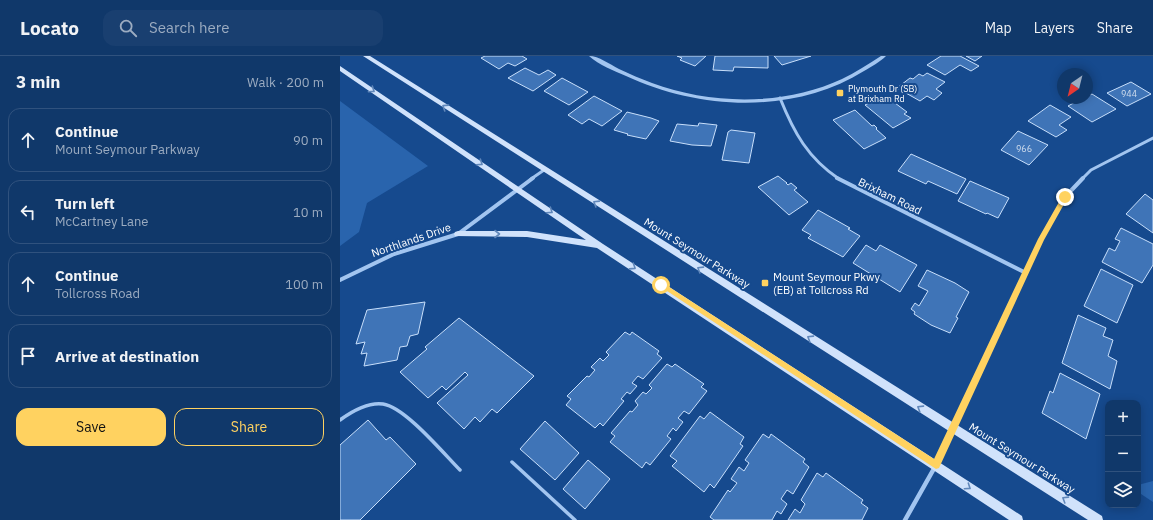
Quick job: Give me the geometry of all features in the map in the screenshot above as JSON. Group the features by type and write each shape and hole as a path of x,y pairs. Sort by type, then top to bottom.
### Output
{"main road":[{"name":"Mount Seymour Parkway","path":"366,56 1098,520"},
{"path":"340,68 600,246 1018,520"},
{"path":"458,234 527,234 600,246"}],"street":[{"path":"591,56 630,76 660,88 685,95 713,99 740,100 780,98 828,86 855,74 884,56"},
{"name":"Brixham Road","path":"780,98 807,150 824,169 841,182 1026,273"},
{"path":"905,520 936,465 1041,239 1065,197 1091,170 1153,138"},
{"name":"Northlands Drive","path":"340,280 394,254 458,234 544,170"}],"lane":[{"path":"340,420 364,407 384,404 402,412 460,470"},
{"path":"512,462 575,520"}],"shaded area":[{"path":"340,101 428,166 367,203 359,232 340,246"},
{"path":"1153,481 1153,502 1141,494 1141,484"}],"building":[{"path":"485,56 522,56 527,59 515,66 508,63 499,69 481,58"},
{"path":"677,56 706,56 695,66 680,60 682,58"},
{"path":"715,56 768,56 768,68 734,67 733,71 713,70"},
{"path":"774,56 811,56 782,65"},
{"path":"941,56 960,56 979,66 971,71 960,65 945,75 927,65"},
{"path":"966,56 982,56 975,61"},
{"path":"525,68 539,75 548,70 556,75 533,91 508,78"},
{"path":"927,73 945,82 936,89 942,93 934,100 927,96 920,101 897,88 910,78 913,79 919,74 923,76"},
{"path":"562,78 588,92 569,105 544,91"},
{"path":"1131,82 1151,94 1127,106 1107,93"},
{"path":"1093,95 1116,109 1092,122 1068,106 1072,104 1093,104"},
{"path":"594,96 622,111 602,126 589,119 582,124 568,115"},
{"path":"879,98 887,103 891,100 907,112 904,114 911,118 893,128 865,105"},
{"path":"1050,105 1071,117 1059,125 1067,130 1056,137 1028,121"},
{"path":"855,110 872,126 874,125 877,128 876,129 886,138 864,149 833,120"},
{"path":"627,112 659,121 646,139 627,135 628,134 614,130"},
{"path":"699,123 717,125 711,146 692,145 670,141 677,124 698,126"},
{"path":"731,130 755,133 749,163 722,160 728,132"},
{"path":"1018,131 1048,145 1029,165 1001,150"},
{"path":"911,154 966,179 957,194 928,181 926,184 898,171"},
{"path":"778,176 788,185 791,183 797,188 794,190 808,202 789,215 758,187"},
{"path":"970,181 1009,198 998,218 958,201"},
{"path":"1145,194 1153,200 1153,233 1126,214"},
{"path":"818,210 850,228 848,229 860,236 843,257 808,238 811,235 802,230"},
{"path":"1121,228 1153,244 1153,265 1142,283 1102,262 1109,248 1115,251 1120,241 1115,239"},
{"path":"866,245 876,251 880,245 917,265 900,292 853,263"},
{"path":"1101,269 1133,285 1117,323 1084,306"},
{"path":"927,270 955,283 969,292 956,317 958,318 950,333 931,325 914,314 915,312 911,309 915,303 919,306 928,291 918,286"},
{"path":"425,302 418,334 410,336 407,346 400,347 397,360 364,366 367,353 361,354 365,342 356,344 367,310"},
{"path":"1078,315 1106,328 1103,336 1113,340 1108,356 1117,361 1110,389 1062,363"},
{"path":"459,318 534,376 497,413 492,409 480,422 475,417 464,429 437,403 468,375 465,372 446,390 442,386 428,398 400,372 427,349 425,347"},
{"path":"625,332 630,335 632,332 659,351 657,354 662,358 643,379 638,376 632,383 637,386 630,394 627,392 621,399 624,401 603,426 600,423 595,428 566,405 571,399 567,396 587,376 589,377 595,370 591,367 600,358 603,361 609,355 606,352"},
{"path":"667,364 672,367 675,364 704,384 701,387 707,391 689,414 684,411 678,418 683,422 676,431 673,428 667,436 671,439 650,465 646,462 642,468 610,442 615,436 611,433 630,411 632,412 638,405 635,401 643,392 646,394 652,388 649,385"},
{"path":"1060,373 1100,394 1086,439 1042,413 1050,391 1053,393"},
{"path":"710,412 744,437 740,444 743,446 714,488 710,484 704,492 672,466 677,461 670,456 700,416 704,419"},
{"path":"368,420 386,440 390,437 416,464 360,520 340,520 340,445"},
{"path":"545,421 579,453 555,480 520,449"},
{"path":"763,434 769,438 771,434 805,459 803,462 809,467 793,494 787,490 781,499 787,504 781,514 777,511 772,520 714,520 710,517 728,490 730,492 737,483 731,479 739,467 744,471 749,463 745,460"},
{"path":"588,460 610,479 585,509 563,489"},
{"path":"817,473 823,477 826,473 863,500 861,503 868,508 862,520 788,520 795,509 800,513 805,504 801,500"}],"place":[{"name":"Plymouth Dr (SB) at Brixham Rd","path":"840,93"},
{"name":"Mount Seymour Pkwy (EB) at Tollcross Rd","path":"765,283"}],"route":[{"path":"661,285 936,465 1041,239 1065,197"}]}
